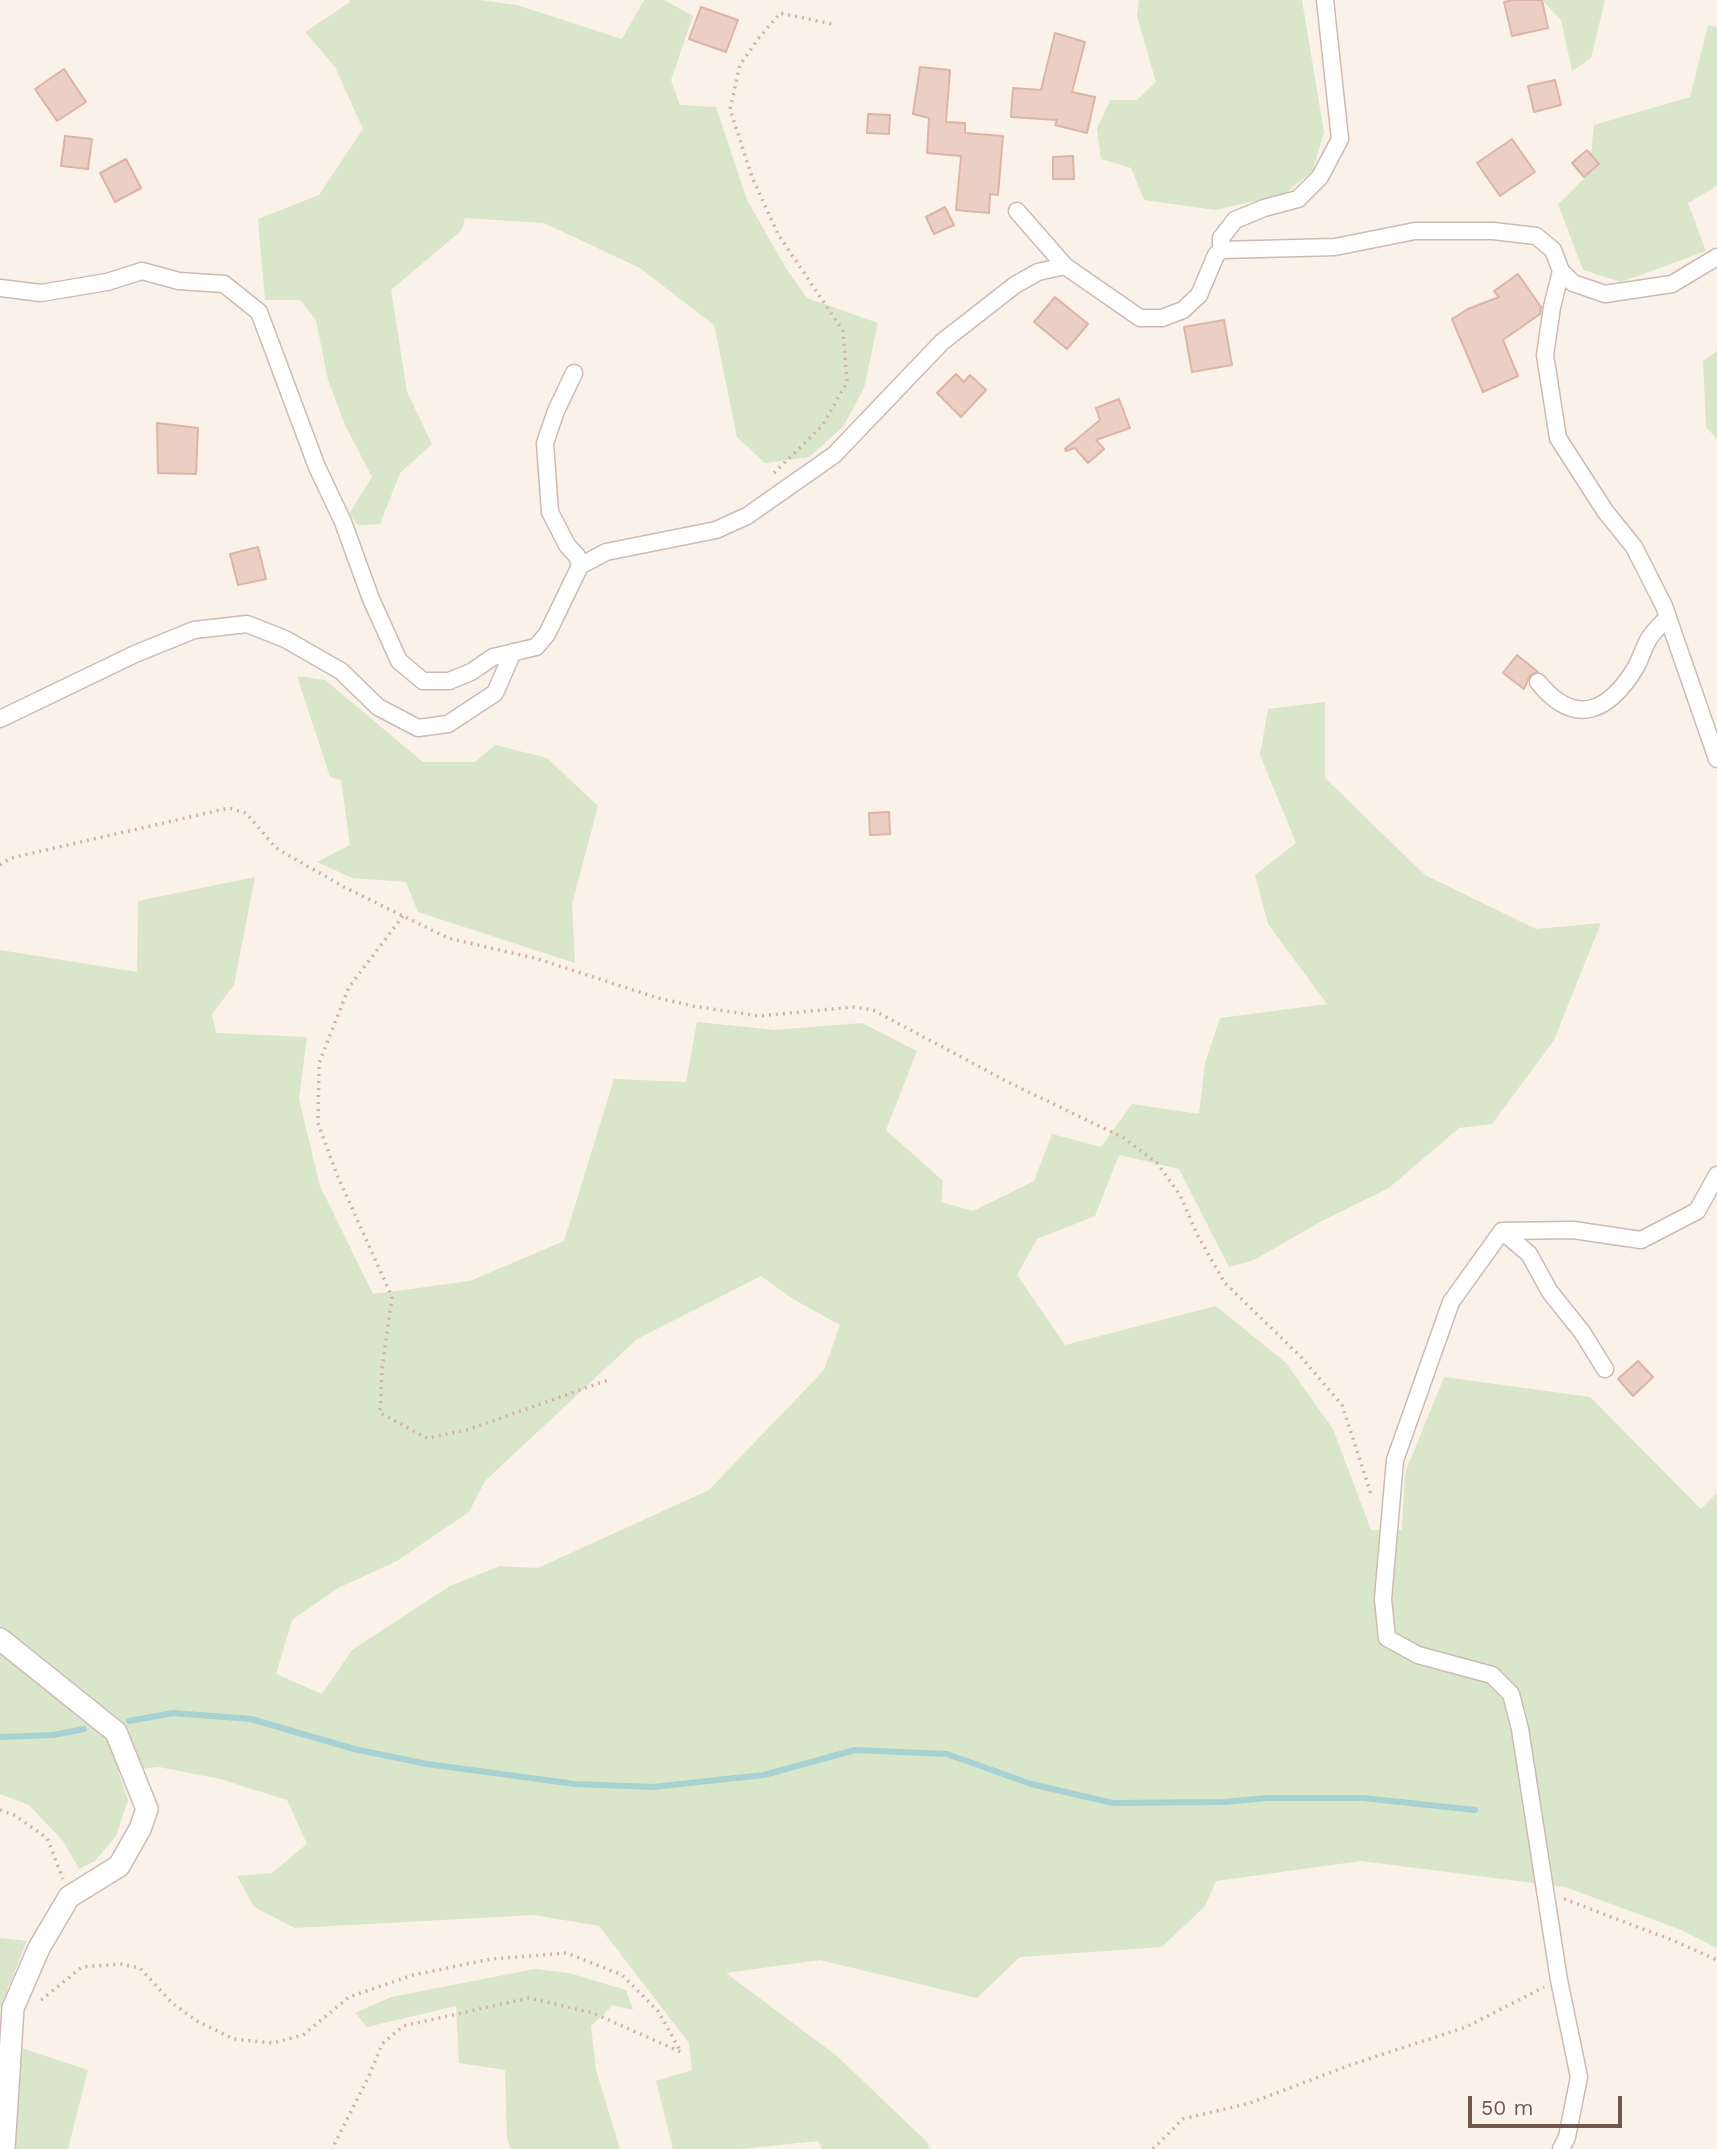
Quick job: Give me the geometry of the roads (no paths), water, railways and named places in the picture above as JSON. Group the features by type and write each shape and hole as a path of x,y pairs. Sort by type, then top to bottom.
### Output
{"street":[{"path":"1221,250 1221,238 1235,220 1264,208 1298,199 1320,177 1340,139 1325,0"},
{"path":"1017,211 1065,266 1140,318 1162,318 1183,310 1199,295 1216,254 1221,250 1335,247 1415,232 1493,231 1535,236 1553,250 1561,271 1573,283 1605,294 1672,284 1717,257"},
{"path":"0,288 41,293 107,282 142,271 178,281 224,284 259,312 317,467 343,522 371,599 399,661 423,681 449,681 471,672 493,657 536,647 547,634 580,566 606,552 716,530 747,516 834,455 943,342 1015,285 1038,272 1065,266"},
{"path":"1561,271 1552,307 1545,355 1558,438 1605,510 1634,547 1668,617 1717,759"},
{"path":"574,373 555,411 545,443 550,512 567,545 577,556 580,566"},
{"path":"1538,682 1549,695 1576,710 1597,709 1615,695 1636,668 1650,637 1668,617"},
{"path":"0,719 135,654 194,630 247,624 285,639 341,671 378,707 418,728 448,724 495,693 513,652"},
{"path":"1502,1231 1573,1230 1641,1240 1696,1211 1717,1175"},
{"path":"1502,1231 1529,1254 1550,1292 1582,1332 1605,1369"},
{"path":"1502,1231 1451,1302 1395,1460 1383,1599 1387,1638 1418,1655 1492,1675 1511,1694 1520,1729 1559,1980 1579,2077 1567,2137 1561,2149"},
{"path":"0,1639 116,1732 147,1810 140,1829 119,1866 69,1897 39,1948 13,2008 4,2149"}],"waterway":[{"path":"129,1721 173,1713 251,1719 354,1749 427,1764 575,1784 653,1787 764,1775 855,1750 947,1754 1031,1784 1113,1803 1363,1798 1475,1810"},
{"path":"0,1737 53,1735 84,1729"}]}
